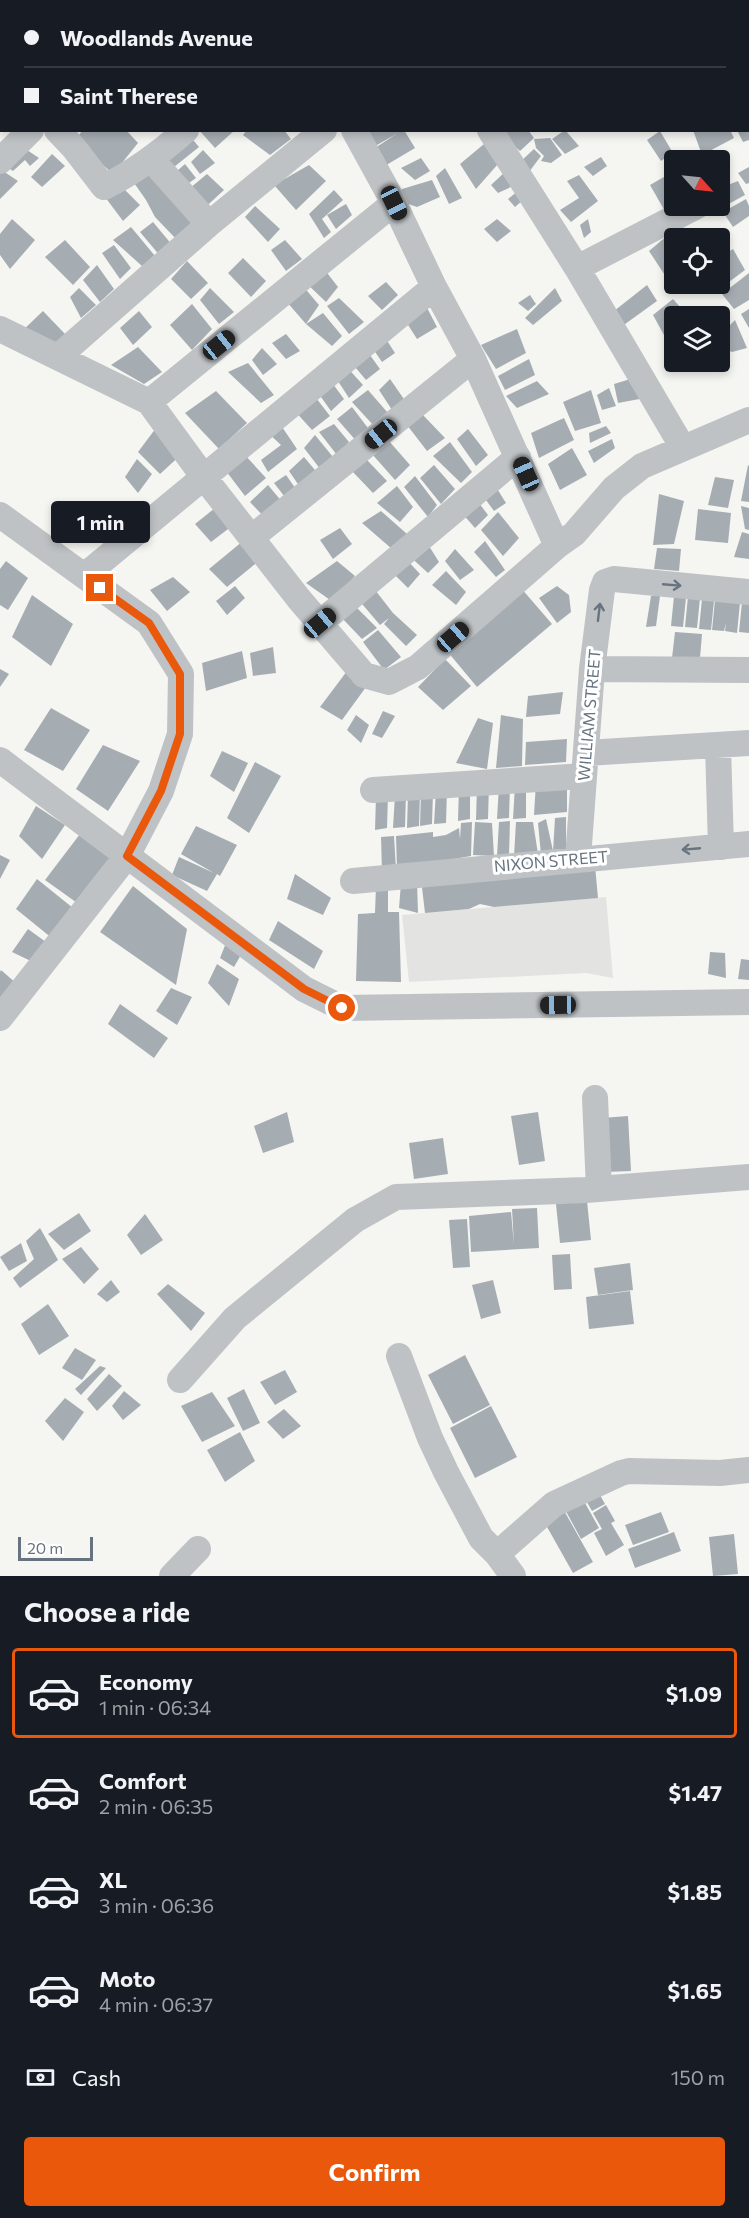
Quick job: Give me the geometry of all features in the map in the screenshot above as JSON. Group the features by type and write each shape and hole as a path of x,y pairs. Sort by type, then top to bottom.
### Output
{"street":[{"path":"0,161 29,132"},
{"path":"59,132 104,187 152,160 184,132"},
{"path":"59,356 209,224 322,132"},
{"path":"355,132 473,359 557,546"},
{"path":"491,132 577,268 683,448"},
{"path":"152,160 209,224"},
{"path":"149,402 394,203"},
{"path":"577,268 678,216"},
{"path":"84,576 434,287"},
{"path":"0,329 149,402 251,538 364,675 389,682 418,667 557,546 574,534 602,501 628,476 642,466 749,420"},
{"path":"251,538 473,359"},
{"path":"320,623 518,457"},
{"path":"0,515 149,623 180,674 180,734 161,791 127,856 0,1018"},
{"name":"WILLIAM STREET","path":"578,858 592,669 605,582 614,579 749,592"},
{"path":"592,669 749,670"},
{"path":"373,790 749,743"},
{"path":"718,746 721,847"},
{"path":"0,760 304,989 342,1008 749,1002"},
{"name":"NIXON STREET","path":"353,880 749,844"},
{"path":"595,1098 599,1189"},
{"path":"180,1380 236,1318 355,1220 396,1197 599,1189 749,1178"},
{"path":"399,1356 430,1438 446,1472 481,1538 497,1554 513,1576"},
{"path":"497,1554 554,1504 621,1473 641,1471 720,1473 749,1470"},
{"path":"172,1576 198,1549"}],"shaded area":[{"path":"606,897 613,978 586,973 409,982 402,915"}],"building":[{"path":"81,132 128,132 138,143 113,174 75,140"},
{"path":"201,132 233,132 215,148"},
{"path":"245,132 286,132 291,139 270,155 243,135"},
{"path":"362,132 405,132 415,148 383,167 375,148 398,133 370,149"},
{"path":"504,132 530,132 534,138 520,151 502,135"},
{"path":"562,132 567,132 579,146 565,154 552,139"},
{"path":"659,132 671,150 664,150 664,159 661,161 647,140"},
{"path":"694,132 731,132 734,138 711,150 700,150"},
{"path":"738,132 749,132 749,140 743,142"},
{"path":"189,135 199,147 169,171 159,161"},
{"path":"550,138 562,155 551,163 541,161 544,156 536,148 534,139"},
{"path":"484,144 498,164 476,189 460,164"},
{"path":"24,148 39,158 30,166 25,160 13,171 4,165"},
{"path":"534,149 541,156 529,172 520,162"},
{"path":"203,150 215,163 200,174 191,162"},
{"path":"52,154 65,166 42,187 31,177"},
{"path":"601,157 607,166 593,176 584,167"},
{"path":"421,158 430,171 415,180 401,168"},
{"path":"185,164 196,178 182,188 170,177"},
{"path":"309,165 326,181 296,210 274,185"},
{"path":"749,167 749,183 746,184 738,173"},
{"path":"445,168 462,198 449,204 436,176"},
{"path":"0,169 18,181 0,199"},
{"path":"145,170 197,226 179,242 155,217 132,180"},
{"path":"505,172 513,186 498,193 491,185"},
{"path":"207,174 224,190 199,213 184,193"},
{"path":"579,175 598,201 571,222 560,210 579,198 567,181"},
{"path":"664,177 664,210 650,185"},
{"path":"432,180 440,197 417,207 400,201 402,189"},
{"path":"738,181 745,195 730,203 730,184"},
{"path":"121,186 140,205 123,221 105,197"},
{"path":"334,190 343,200 322,219 331,232 324,238 309,214"},
{"path":"518,191 523,200 515,207 508,199"},
{"path":"746,199 749,216 733,227 726,216 730,216 730,208"},
{"path":"346,204 352,215 336,229 327,215"},
{"path":"255,206 280,229 268,242 245,217"},
{"path":"12,219 35,240 10,269 0,255 0,234"},
{"path":"497,219 511,231 497,242 484,229"},
{"path":"588,219 591,232 584,238 580,225"},
{"path":"153,222 173,246 161,257 140,232"},
{"path":"131,227 155,256 142,266 113,240"},
{"path":"664,238 664,274 649,251"},
{"path":"65,240 90,267 73,285 45,257"},
{"path":"285,240 302,259 286,271 271,250"},
{"path":"114,245 131,268 120,279 102,253"},
{"path":"733,249 745,270 730,281 730,251"},
{"path":"243,258 266,281 251,297 228,273"},
{"path":"187,261 208,283 191,299 171,279"},
{"path":"97,265 114,289 100,302 83,280"},
{"path":"321,265 338,287 326,302 304,281"},
{"path":"749,273 749,300 734,309 722,294 730,294 730,288"},
{"path":"386,282 398,295 382,310 368,296"},
{"path":"302,285 319,305 306,324 286,301"},
{"path":"647,285 657,301 621,327 609,315"},
{"path":"79,288 96,305 81,318 70,297"},
{"path":"210,288 234,312 219,324 200,300"},
{"path":"555,288 562,301 533,325 525,318"},
{"path":"530,295 536,304 528,311 518,303"},
{"path":"339,298 364,322 349,334 327,306"},
{"path":"673,299 679,306 664,306"},
{"path":"424,302 437,327 417,339 403,317"},
{"path":"192,304 212,329 192,350 170,325"},
{"path":"664,306 664,335 653,315"},
{"path":"749,309 749,328 741,314"},
{"path":"43,311 66,335 54,349 20,333"},
{"path":"139,311 152,327 133,345 120,328"},
{"path":"323,313 342,336 332,346 306,324"},
{"path":"735,320 747,348 730,351 730,325"},
{"path":"517,329 526,353 496,369 481,345"},
{"path":"286,334 300,351 286,359 272,343"},
{"path":"384,336 395,353 382,362 371,346"},
{"path":"138,347 162,372 144,384 111,365"},
{"path":"262,348 277,364 263,375 252,360"},
{"path":"365,348 380,369 366,380 350,361"},
{"path":"529,359 535,375 505,390 498,376"},
{"path":"248,363 274,395 261,403 228,372"},
{"path":"345,365 363,385 349,398 334,375"},
{"path":"637,377 645,398 618,403 614,384"},
{"path":"390,379 406,402 394,413 379,390"},
{"path":"330,380 344,399 331,411 316,390"},
{"path":"537,381 549,394 517,408 506,396"},
{"path":"609,388 616,406 602,410 597,395"},
{"path":"368,390 388,413 374,426 352,402"},
{"path":"591,390 601,423 575,431 563,402"},
{"path":"216,391 247,423 219,449 185,413"},
{"path":"313,394 330,416 312,430 293,409"},
{"path":"352,407 371,432 358,443 337,419"},
{"path":"422,414 445,438 427,451 407,425"},
{"path":"564,418 574,440 539,458 531,433"},
{"path":"162,420 184,452 160,474 138,452"},
{"path":"278,421 297,449 268,472 261,460 281,445 267,432"},
{"path":"334,424 349,442 337,455 319,432"},
{"path":"606,426 611,433 590,443 589,433"},
{"path":"468,429 488,455 476,466 457,439"},
{"path":"315,435 333,457 321,470 304,448"},
{"path":"612,439 615,448 594,463 588,451"},
{"path":"389,441 410,465 395,480 372,454"},
{"path":"450,442 472,472 461,483 433,456"},
{"path":"572,448 587,475 560,490 548,464"},
{"path":"244,454 266,478 245,496 223,467"},
{"path":"304,457 320,476 302,490 289,471"},
{"path":"137,459 152,474 138,493 125,477"},
{"path":"367,460 387,481 373,493 352,471"},
{"path":"434,465 455,489 441,504 420,478"},
{"path":"749,466 749,502 741,501"},
{"path":"286,475 298,492 288,501 274,483"},
{"path":"415,476 437,505 428,517 404,487"},
{"path":"715,477 734,480 728,508 708,505"},
{"path":"268,485 283,503 266,519 250,502"},
{"path":"397,486 413,507 400,522 377,503"},
{"path":"496,487 506,503 494,511 483,496"},
{"path":"659,494 684,501 674,544 653,545"},
{"path":"476,499 488,515 475,528 461,512"},
{"path":"741,506 749,508 749,530 745,529"},
{"path":"215,508 232,526 211,542 195,524"},
{"path":"698,509 731,513 728,543 695,540"},
{"path":"381,511 407,534 392,549 362,523"},
{"path":"498,512 519,538 503,556 481,530"},
{"path":"340,528 352,544 333,559 320,540"},
{"path":"742,532 749,534 749,559 734,557"},
{"path":"424,538 439,562 428,573 406,553"},
{"path":"243,541 260,560 227,587 209,569"},
{"path":"485,541 505,570 496,577 474,552"},
{"path":"657,548 681,549 679,571 654,569"},
{"path":"455,549 474,570 460,580 445,561"},
{"path":"406,559 420,574 408,588 394,574"},
{"path":"6,561 28,578 8,610 0,605 0,569"},
{"path":"337,561 355,576 333,602 306,583"},
{"path":"446,571 466,592 456,605 432,585"},
{"path":"173,577 190,592 167,611 150,590"},
{"path":"235,586 245,598 227,615 216,601"},
{"path":"372,586 393,613 417,635 406,646 384,624 389,618 380,625 357,598"},
{"path":"557,586 569,595 571,612 557,623 539,598"},
{"path":"521,588 552,624 477,687 447,651"},
{"path":"32,595 73,624 51,666 12,637"},
{"path":"651,596 660,596 656,626 646,627"},
{"path":"674,596 686,598 683,627 671,626"},
{"path":"688,596 700,598 697,628 685,627"},
{"path":"702,599 714,601 711,630 699,629"},
{"path":"715,600 740,603 737,633 725,631 726,623 724,631 712,630"},
{"path":"742,602 749,603 749,633 739,632"},
{"path":"353,604 377,628 362,639 339,615"},
{"path":"378,630 401,657 384,670 363,642"},
{"path":"675,632 702,634 700,658 672,658"},
{"path":"273,647 276,673 253,676 250,653"},
{"path":"242,651 247,678 206,691 202,663"},
{"path":"445,659 471,686 443,710 418,687"},
{"path":"350,667 366,687 342,720 320,707"},
{"path":"0,669 9,674 0,687"},
{"path":"563,692 560,714 526,717 528,696"},
{"path":"51,708 90,730 63,771 24,750"},
{"path":"383,711 395,716 382,738 372,734"},
{"path":"356,715 369,725 361,743 347,730"},
{"path":"501,715 523,719 522,766 496,768"},
{"path":"478,718 493,723 487,769 456,763"},
{"path":"567,739 566,762 525,765 526,742"},
{"path":"103,745 140,761 108,811 76,789"},
{"path":"222,751 248,763 234,792 210,776"},
{"path":"255,762 281,776 249,833 227,818"},
{"path":"536,782 567,783 567,812 534,815"},
{"path":"510,784 509,818 497,819 499,785"},
{"path":"526,784 526,818 513,819 515,785"},
{"path":"470,785 470,819 458,821 459,787"},
{"path":"489,785 488,819 476,820 477,786"},
{"path":"447,789 446,823 434,824 436,790"},
{"path":"433,791 432,824 420,826 421,792"},
{"path":"420,792 419,826 407,828 408,794"},
{"path":"406,793 405,827 393,828 395,795"},
{"path":"388,794 387,828 375,830 376,796"},
{"path":"36,806 65,825 42,859 19,836"},
{"path":"566,817 566,851 553,852 555,818"},
{"path":"546,819 553,851 541,855 538,823"},
{"path":"510,821 509,855 497,856 499,822"},
{"path":"472,822 471,856 397,869 396,836 433,832 433,837 446,835 459,828 460,839 461,823"},
{"path":"475,822 492,823 494,856 473,855"},
{"path":"516,822 533,822 538,854 514,856"},
{"path":"196,826 237,845 220,876 217,874 207,891 172,875 179,857 214,873 181,854"},
{"path":"80,834 112,857 80,905 45,880"},
{"path":"394,836 396,870 382,871 381,837"},
{"path":"0,855 10,860 0,879"},
{"path":"595,866 598,898 494,907 480,904 469,909 425,913 421,879"},
{"path":"295,874 331,898 323,915 287,899"},
{"path":"37,879 73,908 53,939 16,909"},
{"path":"417,881 418,913 399,908 401,883"},
{"path":"388,884 388,912 399,912 401,982 356,981 358,914 375,913 376,886"},
{"path":"133,886 187,929 176,985 100,932"},
{"path":"278,921 323,951 314,969 269,940"},
{"path":"28,929 50,945 35,963 12,952"},
{"path":"226,943 242,953 234,967 220,958"},
{"path":"710,952 725,953 726,978 708,974"},
{"path":"741,959 749,960 749,980 738,979"},
{"path":"217,964 239,979 229,1006 208,983"},
{"path":"1,970 17,984 0,1005 0,972"},
{"path":"171,988 192,997 177,1025 156,1011"},
{"path":"120,1004 168,1038 154,1058 108,1024"},
{"path":"287,1112 294,1142 263,1153 254,1126"},
{"path":"538,1112 545,1161 519,1165 511,1116"},
{"path":"628,1116 631,1171 605,1172 602,1118"},
{"path":"443,1138 448,1174 414,1179 409,1143"},
{"path":"587,1201 591,1240 560,1243 556,1204"},
{"path":"537,1208 539,1248 471,1252 469,1216 511,1212 514,1245 512,1209"},
{"path":"79,1213 91,1231 64,1250 48,1234"},
{"path":"145,1214 163,1240 141,1255 127,1235"},
{"path":"467,1219 470,1267 453,1268 449,1220"},
{"path":"40,1228 58,1260 20,1288 13,1278 34,1259 26,1241"},
{"path":"21,1243 27,1261 9,1271 0,1257"},
{"path":"81,1247 99,1269 84,1284 62,1259"},
{"path":"570,1254 572,1289 554,1290 552,1255"},
{"path":"630,1263 633,1290 598,1295 594,1268"},
{"path":"111,1280 120,1292 107,1302 97,1294"},
{"path":"493,1280 501,1313 481,1319 472,1285"},
{"path":"168,1284 205,1313 191,1331 157,1294"},
{"path":"630,1291 634,1324 589,1329 586,1297"},
{"path":"48,1304 69,1336 39,1355 21,1324"},
{"path":"75,1348 96,1360 82,1380 62,1368"},
{"path":"465,1355 490,1405 453,1424 428,1375"},
{"path":"100,1366 106,1368 81,1395 75,1389"},
{"path":"285,1370 297,1392 275,1405 260,1382"},
{"path":"109,1374 122,1386 97,1411 87,1399"},
{"path":"244,1389 260,1423 243,1431 227,1398"},
{"path":"124,1391 141,1405 123,1420 112,1406"},
{"path":"212,1392 235,1426 202,1442 181,1406"},
{"path":"65,1398 84,1412 63,1441 45,1421"},
{"path":"491,1406 517,1457 475,1478 450,1428"},
{"path":"284,1409 301,1426 283,1439 267,1422"},
{"path":"240,1432 255,1461 225,1482 207,1450"},
{"path":"596,1488 605,1504 592,1511 583,1495"},
{"path":"580,1494 599,1528 581,1539 562,1504"},
{"path":"606,1505 615,1521 611,1523 624,1545 606,1556 594,1533 602,1529 593,1513"},
{"path":"562,1507 593,1562 573,1573 542,1518"},
{"path":"661,1512 669,1532 633,1545 625,1525"},
{"path":"674,1532 681,1551 635,1568 628,1549"},
{"path":"734,1534 738,1574 713,1576 709,1537"}],"route":[{"path":"100,588 149,623 180,674 180,734 161,791 127,856 304,989 342,1008"}]}
